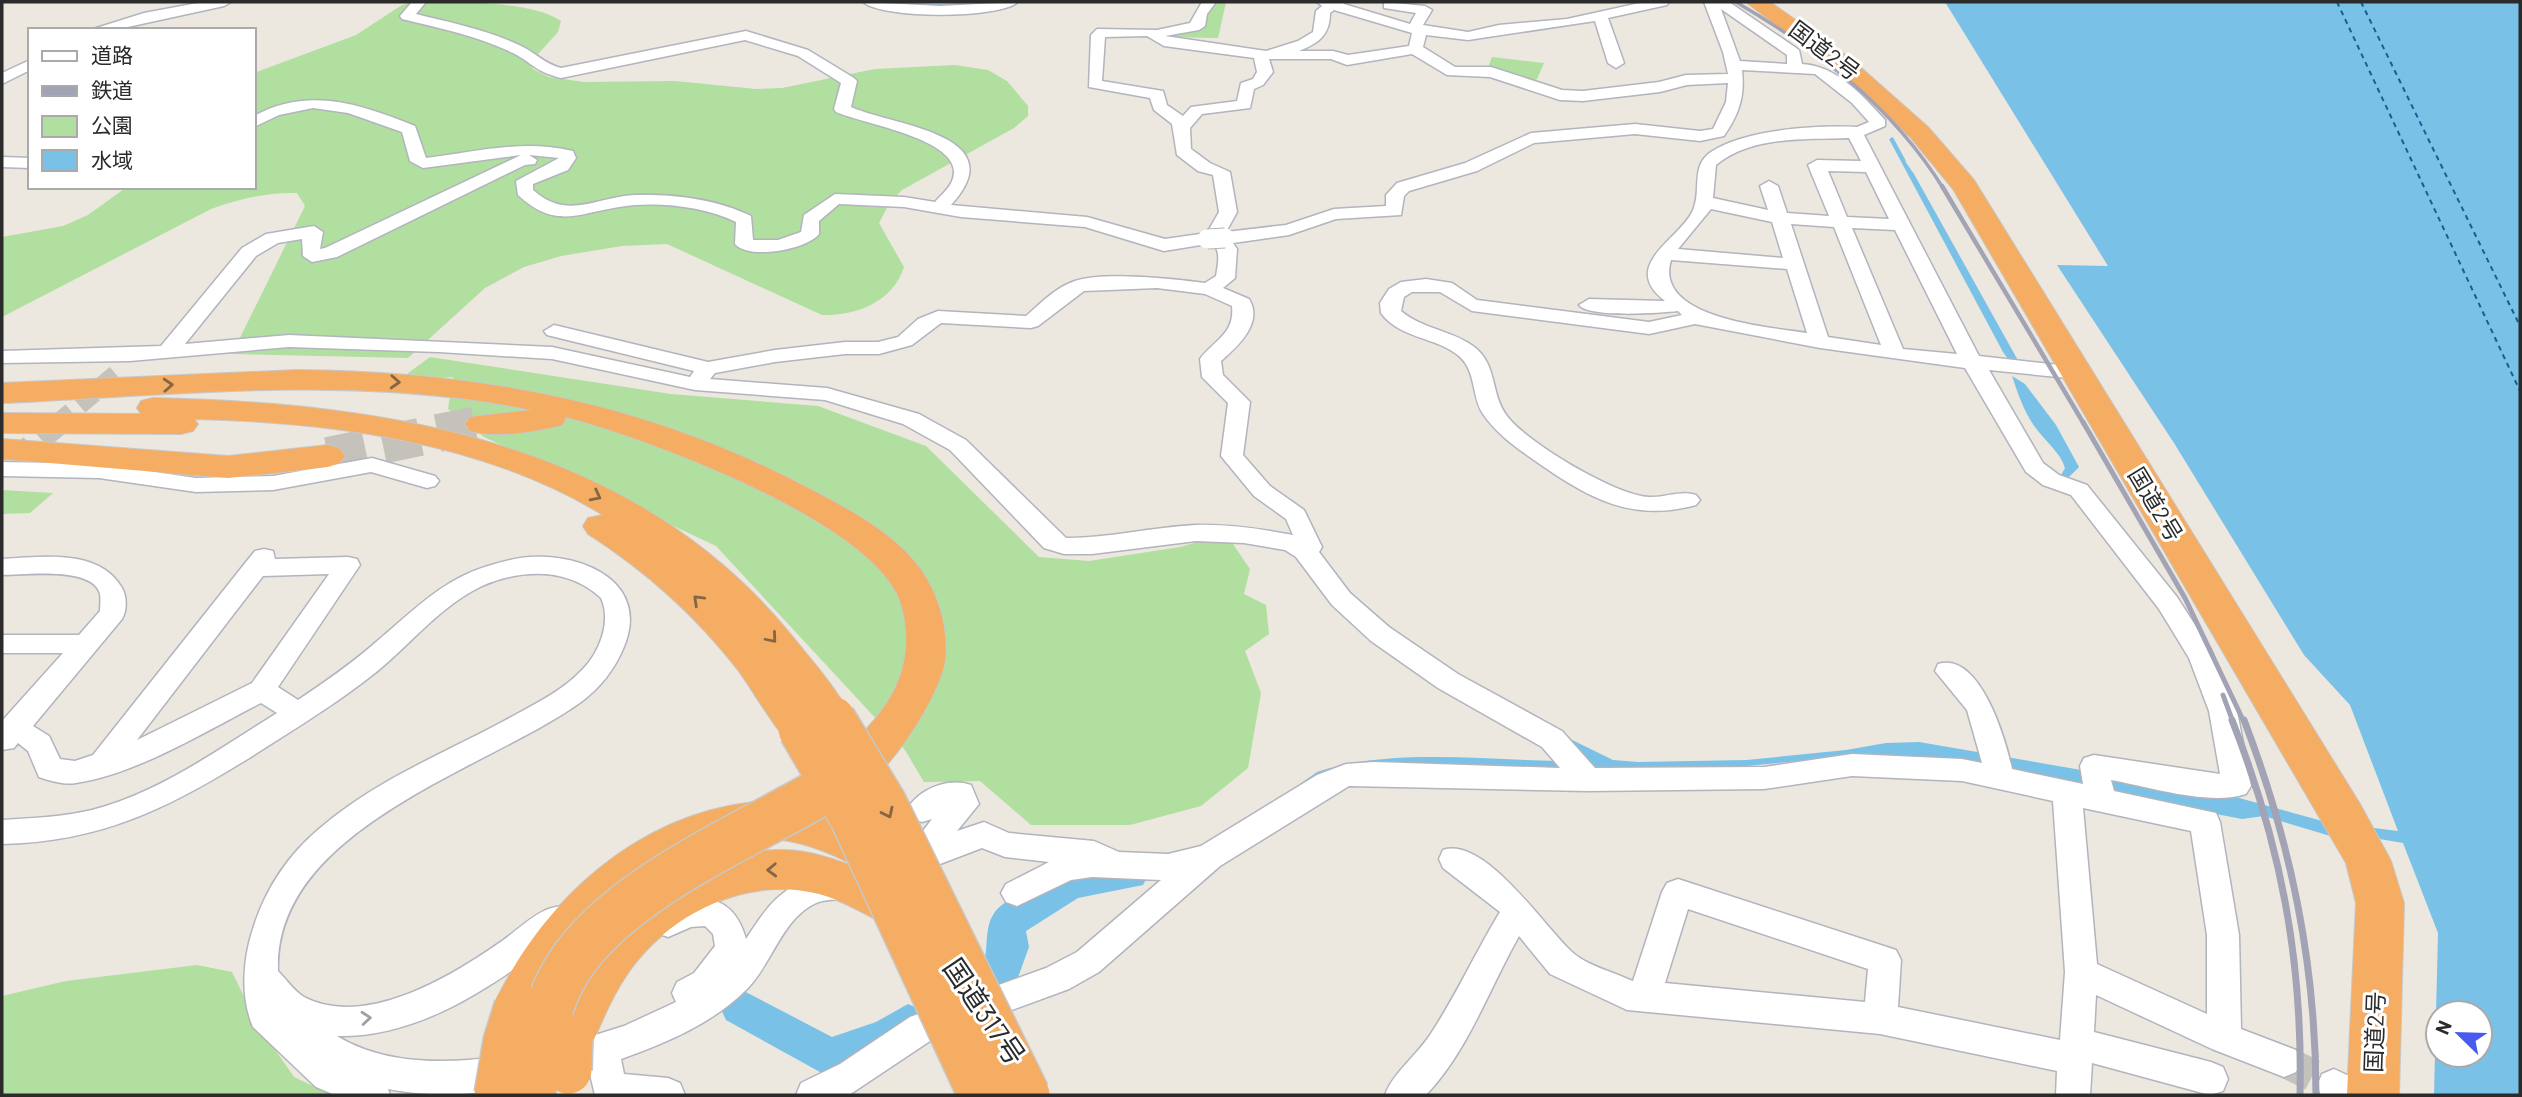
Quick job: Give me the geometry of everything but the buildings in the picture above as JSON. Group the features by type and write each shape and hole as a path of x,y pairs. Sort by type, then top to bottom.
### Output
{"highway":[{"name":"国道2号","path":"1756,2 1852,68 1924,135 1965,187 2351,829 2380,903 2353,1092"},
{"path":"2,393 262,380 396,382 482,392 567,407 682,441 765,478 861,537 892,563 915,590 927,631 925,666 901,716 881,743 816,795 762,828 665,878 606,924 578,955 555,989 534,1059 558,1067"},
{"path":"2,408 178,408 335,419 434,438 554,476 627,513 694,559 751,614 815,721 820,755 854,818 1019,1088"},
{"path":"482,424 549,418 588,421 678,444 765,478"},
{"path":"2,423 163,423 317,434 415,452 533,491 604,527 669,573 815,721"},
{"path":"5,462 228,467 328,456"},
{"name":"国道317号","path":"926,923 842,880 802,870 773,868 738,872 672,902 622,944 558,1067 505,1054 518,1006 540,964 567,928 648,859 693,835 728,822 754,820 804,825 852,842 898,867 926,923 1019,1088"}],"street":[{"path":"104,28 144,17 224,2"},
{"path":"419,2 407,16 476,33 520,51 542,68 561,73 691,48 732,36 768,40 803,53 849,81 842,109 860,118 930,138 958,152 963,162 962,180 939,208"},
{"path":"870,2 906,10 948,11 1011,2"},
{"path":"1155,34 1194,27 1200,23 1200,14 1209,2"},
{"path":"1209,289 1225,278 1228,249 1216,234 1228,212 1221,172 1204,167 1183,151 1188,120 1197,110 1244,105 1246,86 1258,82 1265,72 1261,57 1281,53 1315,37 1323,28 1323,11 1331,3 1372,20 1417,30 1468,36 1499,29 1567,23 1662,2"},
{"path":"256,121 275,111 304,105 352,106 409,129 418,161 423,163 535,148 567,155 568,158 562,166 525,181 524,191 536,204 557,212 577,213 620,202 656,201 732,211 745,220 744,244 758,247 798,242 810,234 810,219 835,199 904,202 939,208 1087,222 1164,245 1289,230 1346,212 1395,211 1395,195 1403,187 1471,167 1531,138 1583,136 1635,129 1711,136 1725,125 1737,100 1735,71 1711,2"},
{"path":"1720,2 1794,53 1795,66"},
{"path":"1389,5 1425,10 1417,30 1415,50"},
{"path":"1600,15 1616,63"},
{"path":"1328,70 1357,49 1372,20"},
{"path":"1188,120 1160,107 1157,94 1094,84 1098,35 1102,32 1144,30 1155,34 1164,43 1200,44 1265,55 1333,55 1357,49 1415,50 1452,72 1491,72 1560,95 1583,96 1660,87 1735,71 1795,66 1826,73 1879,123 1854,131 1807,133 1726,151 1708,163 1702,212 1664,254 1658,272 1663,290 1679,305 1707,322 1895,354 2077,373"},
{"path":"2,79 28,65"},
{"path":"1854,131 1971,362 1983,375 2034,467 2051,480 2078,490 2168,603 2202,657 2223,711 2236,786 2207,786 2094,766 2101,801"},
{"path":"169,351 241,259 273,238 314,232 309,244 312,256 330,253 522,160 548,160 555,164 550,170"},
{"path":"2,162 28,163"},
{"path":"1874,167 1817,164 1895,354"},
{"path":"1769,186 1820,342"},
{"path":"1705,201 1723,208 1777,216 1902,225"},
{"path":"1664,254 1793,264"},
{"path":"554,331 701,376 775,356 845,348 879,348 905,341 925,323 938,317 1031,322 1064,294 1080,285 1157,282 1209,289 1242,303 1245,318 1236,338 1210,359 1209,369 1213,377 1239,402 1232,456 1262,491 1296,515 1310,547 1305,551"},
{"path":"1688,500 1647,505 1608,496 1574,477 1504,428 1491,410 1480,366 1465,350 1404,324 1391,313 1390,303 1396,293 1408,286 1426,285 1445,287 1472,305 1648,328 1698,317"},
{"path":"1562,303 1636,308 1679,305"},
{"path":"2,357 125,362 169,351 289,341 439,346 552,354 808,391 911,419 958,445 1053,542 1064,546 1092,546 1196,533 1244,535 1291,543 1305,551 1341,599 1380,634 1448,681 1552,739 1579,770"},
{"path":"5,462 99,471 196,485 273,483 372,466 427,481"},
{"path":"5,736 31,734 40,742 49,769 75,772 102,765 137,754 262,690 348,565 262,560 102,765"},
{"path":"2,832 45,831 95,821 156,797 299,714 359,673 442,598 471,581 506,569 555,566 584,575 608,589 615,599 617,624 613,644 603,664 571,696 358,813 326,840 297,871 271,919 262,954 265,1016 328,1075 373,1095"},
{"path":"2,567 79,567 100,574 112,589 115,600 113,613 5,736"},
{"path":"2,644 87,644"},
{"path":"1948,671 1979,705 1993,742 2000,778"},
{"path":"262,690 299,714"},
{"path":"813,1095 852,1076 922,1028 1057,979 1088,962 1209,857 1327,783 1346,775 1374,773 1579,770 1764,778 1852,765 1962,770 2205,822 2223,935 2224,1038"},
{"path":"922,810 950,793 961,793 964,804 931,840 932,846 940,851 984,834 1005,845 1094,854 1113,864"},
{"path":"2067,794 2081,972 2073,1095"},
{"path":"1017,893 1066,868 1113,864 1168,867 1209,857"},
{"path":"263,978 291,1006 307,1014 337,1020 401,1012 447,993 496,966 585,898 648,859"},
{"path":"1454,859 1506,897 1562,964 1627,995 1880,1019 2076,1051 2211,1079"},
{"path":"263,978 272,998 303,1033 346,1060 403,1076 447,1079 558,1067 686,1014 737,977 771,925 793,901 814,888 860,889"},
{"path":"1644,996 1678,892 1885,960 1880,1019"},
{"path":"303,1033 404,1059 451,1065 486,1063 575,1045 642,1020 706,983 732,949 729,928 715,915 696,911 681,916 643,939 558,1067"},
{"path":"1402,1095 1454,1027 1494,948 1517,911"},
{"path":"2081,972 2224,1038 2284,1061"},
{"path":"558,1067 610,1090 668,1095"}],"green space":[{"path":"414,2 471,2 512,6 548,14 561,21 558,32 530,63 533,69 549,77 584,82 675,81 756,89 782,88 875,69 955,65 988,70 1007,81 1028,106 1028,116 1014,128 902,190 890,202 879,223 904,267 899,279 882,298 848,313 822,315 667,244 622,246 561,256 524,267 485,288 408,358 232,354 305,206 297,193 286,193 253,197 211,209 2,317 2,237 63,226 88,215 124,189 256,189 256,72 356,35 402,5"},
{"path":"1210,2 1226,2 1218,38 1162,37 1196,29"},
{"path":"1492,57 1544,63 1537,79 1530,82 1488,68"},
{"path":"430,357 671,394 818,406 926,446 1039,557 1089,561 1180,547 1226,534 1250,569 1244,594 1266,605 1269,634 1245,651 1261,693 1248,768 1201,806 1130,825 1031,825 980,781 924,782 905,750 716,546 484,437 448,409 453,377 396,382"},
{"path":"2,490 53,493 30,513 2,514"},
{"path":"197,965 232,972 258,1025 294,1077 332,1095 2,1095 2,996 66,981"}],"water":[{"path":"1945,2 2520,2 2520,1095 2434,1095 2435,1069 2494,1069 2494,999 2436,999 2438,933 2403,843 2374,838 2337,838 2264,816 2242,819 2112,794 1839,757 1708,770 1381,766 1220,840 1317,772 1374,760 1405,758 1557,761 1564,736 1613,760 1638,762 1747,760 1886,743 1919,742 2232,796 2326,822 2398,831 2350,705 2304,655 2174,443 2057,265 2108,266"},
{"path":"1889,139 1893,139 1893,144 1914,174 2020,364 2011,363 2003,352"},
{"path":"2012,376 2025,384 2056,425 2079,467 2066,480 2060,477 2065,468 2063,463 2031,421"}],"waterway":[{"path":"896,2 935,10 963,9 1003,2"},
{"path":"1892,139 1904,161"},
{"path":"958,997 999,978 1009,947 1006,939 1008,923 1023,912 1051,894 1079,881 1130,874"},
{"path":"740,1007 829,1057 888,1037 908,1023"}],"ferry route":[{"path":"2337,2 2520,391"},
{"path":"2361,2 2520,326"}],"tunnel":[{"path":"57,424 121,370"},
{"path":"13,462 60,422"},
{"path":"328,456 482,424"},
{"path":"2284,1061 2334,1086"}],"railway":[{"path":"1736,2 1796,40 1851,82 1901,131 1943,188"},
{"path":"1942,186 2084,424"},
{"path":"2083,422 2185,598 2244,722"},
{"path":"2223,695 2233,722"},
{"path":"2232,720 2264,812 2286,904 2298,997 2300,1095"},
{"path":"2244,720 2275,812 2298,904 2311,998 2316,1095"}]}
